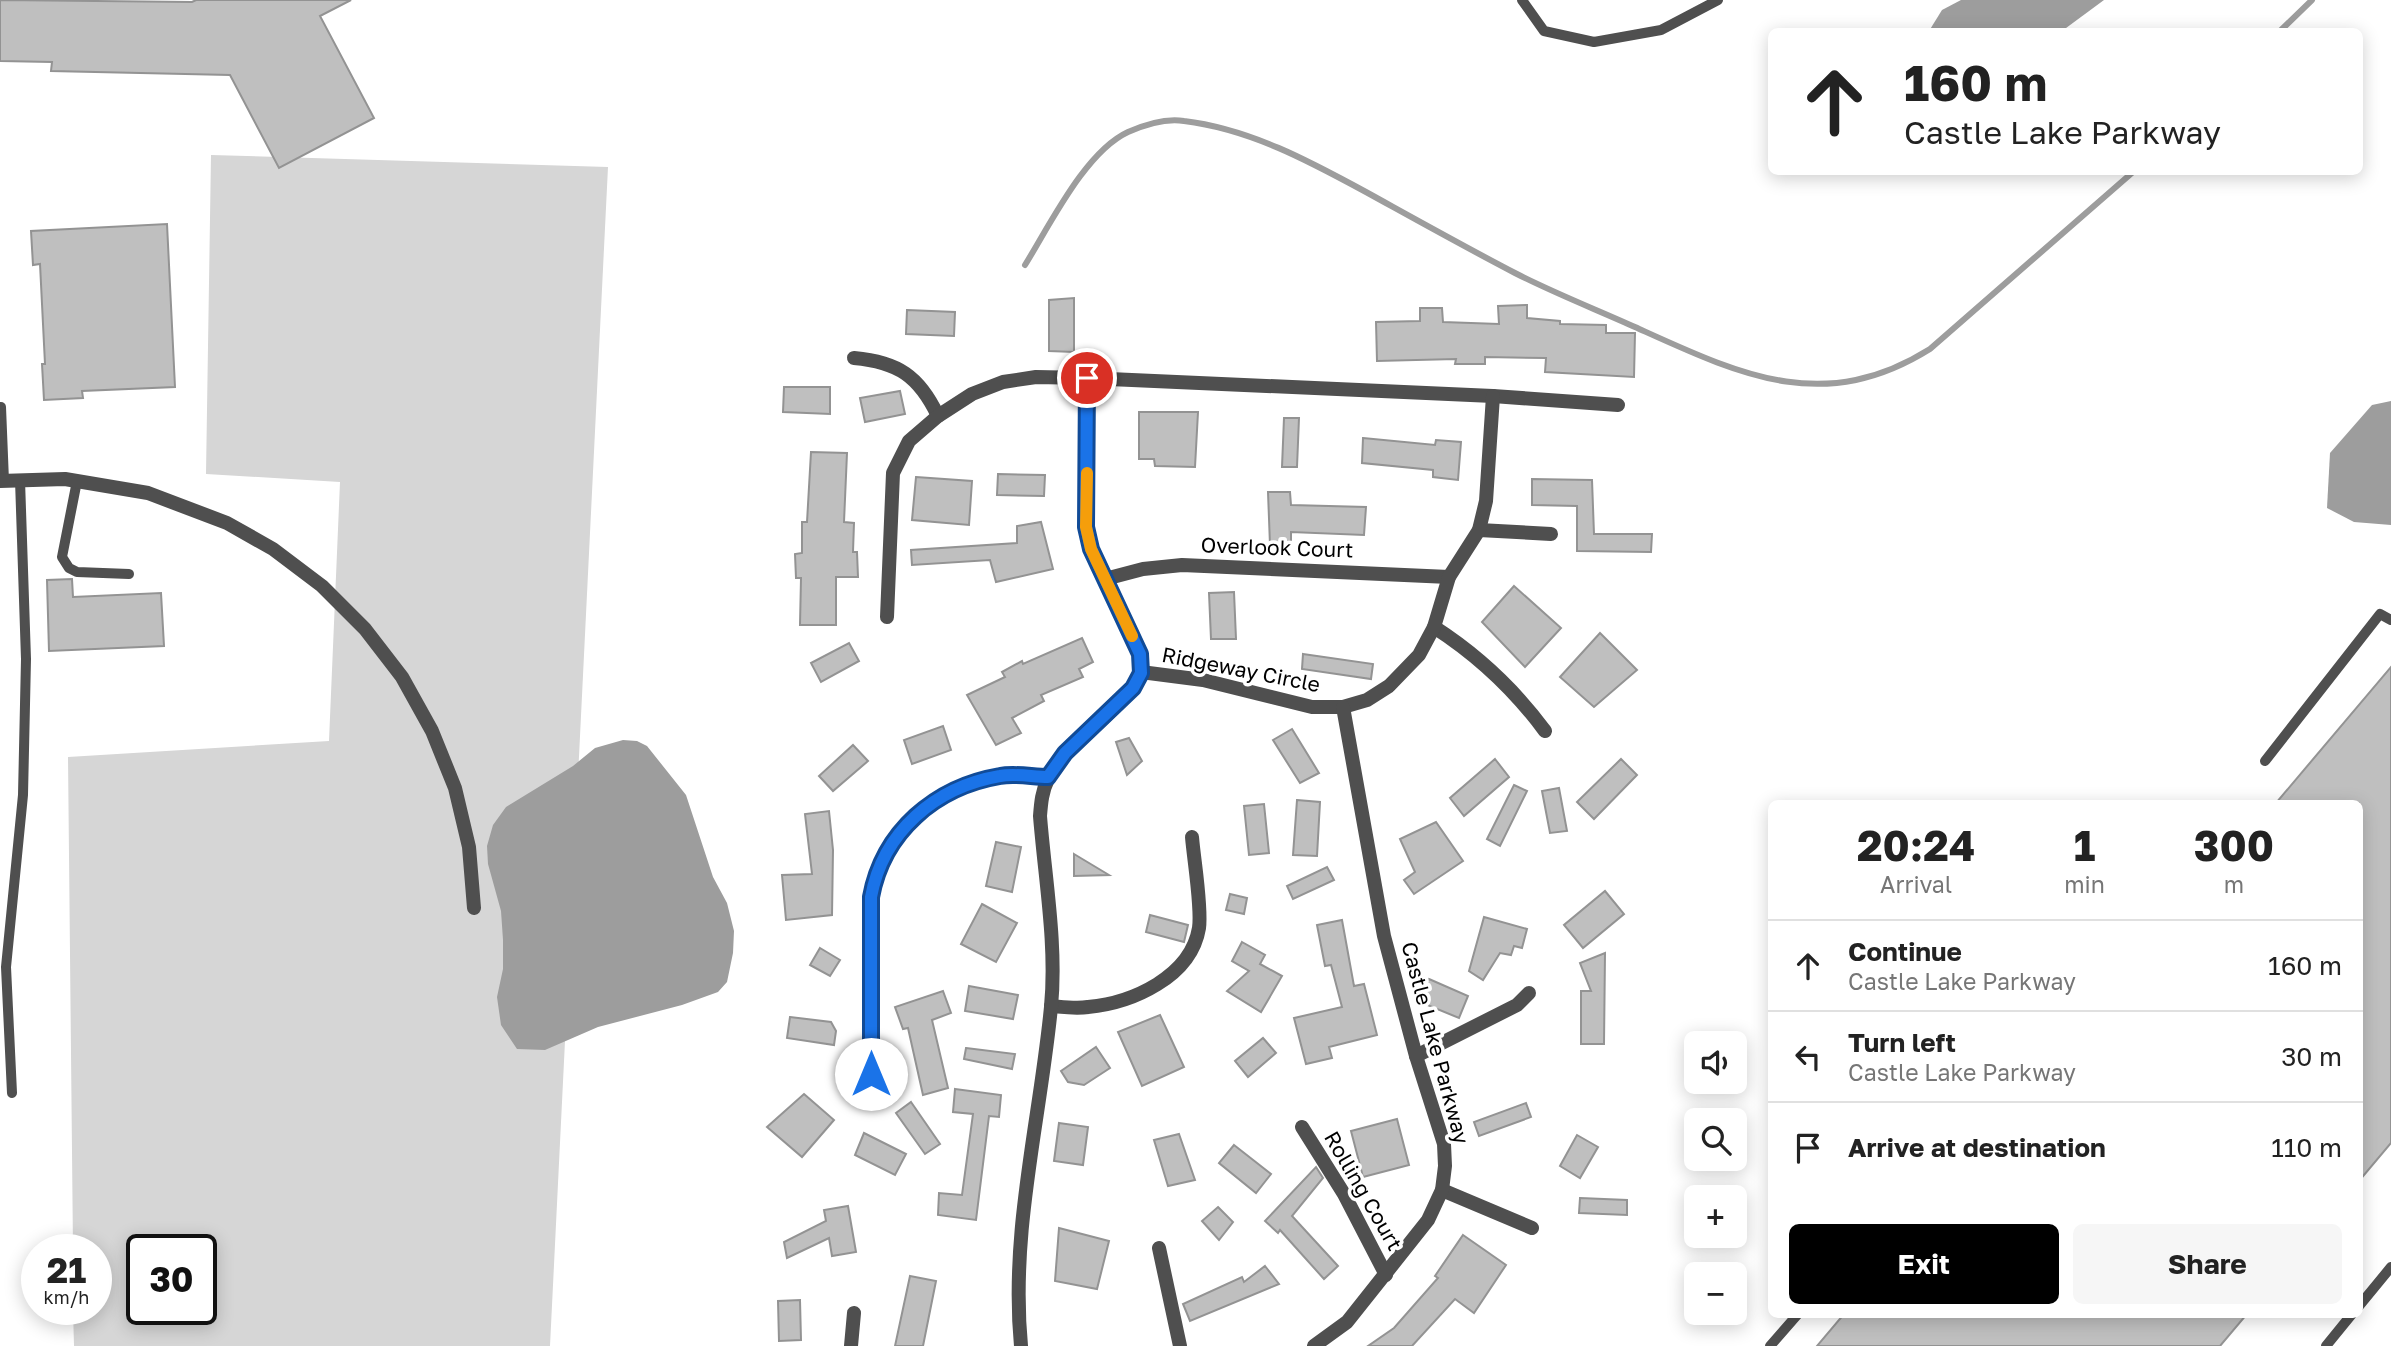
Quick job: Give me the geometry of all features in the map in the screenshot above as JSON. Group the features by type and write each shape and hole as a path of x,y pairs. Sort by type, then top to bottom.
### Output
{"street":[{"path":"854,358 880,360 906,372 927,393 938,416"},
{"path":"887,617 893,473 909,441 938,416 972,394 1003,382 1035,377 1087,378 1618,404"},
{"path":"1021,1346 1019,1244 1051,1006 1052,952 1040,816 1042,796 1048,777 1065,753 1133,688 1141,673 1140,654 1091,549 1086,527 1087,378"},
{"name":"Ridgeway Circle","path":"1141,673 1203,680 1311,707 1343,707 1367,700 1389,686 1419,655 1434,628 1449,577 1479,530 1486,501 1493,396"},
{"path":"2,481 65,479 148,493 227,523 273,549 322,586 365,629 402,677 432,731 450,776 469,847 474,908"},
{"path":"1479,530 1551,534"},
{"name":"Overlook Court","path":"1105,579 1143,569 1182,565 1449,577"},
{"path":"1434,628 1466,648 1499,676 1545,731"},
{"name":"Castle Lake Parkway","path":"1314,1346 1347,1322 1428,1220 1442,1190 1445,1166 1444,1144 1416,1056 1384,936 1343,707"},
{"path":"871,1074 871,897 875,874 884,854 916,815 956,789 1001,776 1048,777"},
{"path":"1051,1006 1087,1007 1123,1000 1156,985 1184,962 1195,944 1199,926 1192,837"},
{"path":"1416,1056 1517,1005 1529,993"},
{"name":"Rolling Court","path":"1302,1127 1344,1194 1386,1275"},
{"path":"1442,1190 1532,1228"},
{"path":"1159,1248 1180,1346"},
{"path":"852,1346 853,1312"}],"lane":[{"path":"1521,0 1544,31 1594,42 1661,30 1718,0"},
{"path":"1,407 2,481"},
{"path":"12,1093 6,967 23,795 26,659 20,480"},
{"path":"77,481 62,557 69,568 77,572 129,574"},
{"path":"2265,761 2380,614 2391,620"},
{"path":"2363,1301 2391,1267"},
{"path":"1770,1346 1794,1318"},
{"path":"2326,1346 2349,1318"}],"shaded area":[{"path":"1961,0 2104,0 2066,28 1931,28 1942,10"},
{"path":"211,155 608,167 550,1346 74,1346 73,1325 112,1325 112,1234 73,1234 68,757 329,741 340,482 206,474"},
{"path":"2391,401 2391,525 2354,522 2327,508 2330,453 2372,405"},
{"path":"623,740 637,741 647,746 686,795 713,877 727,903 734,931 727,982 718,992 682,1005 598,1027 545,1050 517,1049 501,1025 497,997 503,969 503,940 501,911 488,864 487,846 493,825 506,807 573,766 595,748"}],"building":[{"path":"0,0 351,0 320,16 374,118 279,168 230,75 51,71 52,62 0,61"},
{"path":"167,224 175,387 82,391 83,398 44,400 40,264 33,265 31,231"},
{"path":"1074,298 1074,352 1049,351 1049,300"},
{"path":"1527,305 1527,318 1560,321 1560,324 1606,325 1606,333 1635,333 1634,377 1545,372 1546,358 1485,357 1485,364 1455,364 1456,359 1377,361 1376,322 1420,321 1420,308 1442,308 1443,322 1499,324 1498,306"},
{"path":"907,310 955,312 954,336 906,334"},
{"path":"784,387 830,387 830,414 783,412"},
{"path":"900,391 905,414 865,422 860,398"},
{"path":"1139,412 1198,412 1195,467 1155,466 1154,459 1139,459"},
{"path":"1284,418 1299,418 1297,467 1282,467"},
{"path":"1363,438 1435,445 1436,440 1461,442 1458,480 1433,477 1433,470 1362,463"},
{"path":"811,452 847,453 844,522 854,523 853,552 857,552 858,577 836,577 836,625 800,625 801,578 796,578 795,554 802,553 802,522 807,522"},
{"path":"998,474 1045,475 1044,496 997,495"},
{"path":"916,477 972,481 969,525 912,520"},
{"path":"1532,479 1592,480 1594,534 1652,534 1651,552 1577,551 1577,506 1532,505"},
{"path":"1268,492 1290,492 1291,505 1366,507 1364,535 1291,532 1291,544 1270,545"},
{"path":"1041,522 1053,569 996,582 990,560 912,565 911,550 1017,543 1017,526"},
{"path":"72,579 73,597 161,593 164,646 49,651 47,580"},
{"path":"1514,586 1561,628 1525,667 1482,622"},
{"path":"1234,592 1236,639 1211,639 1209,593"},
{"path":"1600,633 1637,670 1594,707 1560,677"},
{"path":"1082,638 1093,662 1079,669 1083,677 1041,695 1044,701 1012,718 1021,733 996,745 967,695 1005,677 1002,672 1022,661 1023,664"},
{"path":"849,643 859,661 821,682 811,663"},
{"path":"1303,654 1373,664 1371,679 1302,669"},
{"path":"2391,667 2391,1143 2363,1176 2363,800 2279,800"},
{"path":"943,726 951,750 912,764 904,740"},
{"path":"1292,729 1319,773 1300,783 1273,740"},
{"path":"1129,738 1142,761 1127,775 1116,742"},
{"path":"853,745 868,761 833,791 819,776"},
{"path":"1495,759 1509,777 1464,816 1450,798"},
{"path":"1621,759 1637,775 1594,819 1577,802"},
{"path":"1514,785 1527,791 1500,846 1487,839"},
{"path":"1559,788 1567,831 1550,833 1542,791"},
{"path":"1297,800 1320,802 1317,856 1293,855"},
{"path":"1264,804 1269,853 1249,855 1244,806"},
{"path":"829,811 833,850 832,915 786,920 782,875 812,874 805,814"},
{"path":"1436,822 1463,861 1414,894 1404,880 1415,872 1400,839"},
{"path":"996,842 1021,847 1012,892 986,886"},
{"path":"1074,854 1109,875 1074,876"},
{"path":"1327,867 1334,880 1293,899 1287,886"},
{"path":"1605,891 1624,914 1583,948 1564,925"},
{"path":"1230,894 1247,898 1244,914 1226,910"},
{"path":"982,904 1017,923 996,962 961,944"},
{"path":"1150,915 1188,925 1184,942 1146,932"},
{"path":"1484,917 1527,929 1522,948 1514,946 1511,955 1500,953 1483,980 1469,971"},
{"path":"1342,920 1354,986 1364,984 1377,1035 1329,1047 1332,1058 1306,1064 1294,1018 1342,1007 1331,965 1325,966 1317,925"},
{"path":"1242,942 1265,955 1260,964 1282,976 1261,1012 1227,991 1249,971 1232,961"},
{"path":"820,948 840,960 830,976 810,965"},
{"path":"1605,953 1604,1044 1581,1044 1581,991 1591,991 1580,963"},
{"path":"1429,979 1468,996 1459,1018 1420,1002"},
{"path":"969,986 1018,995 1013,1019 965,1011"},
{"path":"943,991 951,1013 932,1020 948,1088 923,1095 908,1028 903,1029 895,1007"},
{"path":"1160,1015 1184,1067 1142,1086 1118,1032"},
{"path":"790,1017 831,1022 836,1031 834,1045 787,1038"},
{"path":"1263,1038 1276,1053 1248,1077 1235,1061"},
{"path":"1096,1047 1110,1068 1084,1085 1068,1082 1061,1071"},
{"path":"966,1048 1015,1054 1012,1069 964,1059"},
{"path":"955,1089 1001,1095 999,1117 989,1116 976,1220 938,1215 939,1193 962,1195 973,1114 953,1112"},
{"path":"804,1094 834,1120 802,1157 767,1127"},
{"path":"911,1102 940,1144 925,1154 896,1113"},
{"path":"1526,1103 1531,1117 1479,1136 1474,1122"},
{"path":"1397,1119 1409,1165 1363,1177 1351,1131"},
{"path":"1059,1123 1088,1127 1083,1165 1054,1161"},
{"path":"864,1133 906,1154 895,1175 855,1155"},
{"path":"1179,1134 1195,1180 1168,1186 1154,1140"},
{"path":"1577,1135 1598,1147 1580,1178 1560,1166"},
{"path":"1234,1145 1271,1174 1256,1193 1219,1163"},
{"path":"1316,1167 1323,1178 1292,1216 1338,1266 1324,1279 1280,1230 1278,1233 1265,1221"},
{"path":"1580,1198 1627,1200 1627,1215 1579,1213"},
{"path":"848,1206 856,1252 832,1256 829,1238 787,1258 784,1242 826,1221 824,1210"},
{"path":"1218,1207 1233,1222 1219,1240 1202,1221"},
{"path":"1059,1228 1109,1241 1097,1289 1055,1281"},
{"path":"1463,1235 1506,1265 1474,1313 1455,1299 1412,1346 1368,1346 1394,1328 1438,1278 1435,1276"},
{"path":"1265,1266 1279,1284 1190,1321 1183,1304 1242,1277 1244,1282"},
{"path":"910,1276 936,1281 923,1346 895,1346"},
{"path":"800,1300 801,1340 779,1341 778,1301"},
{"path":"1841,1318 2244,1318 2220,1346 1817,1346"}],"waterway":[{"path":"2283,28 2312,0"},
{"path":"1025,265 1083,172 1112,142 1128,132 1148,125 1170,120 1184,121 1232,131 1301,158 1530,280 1710,360 1781,381 1817,384 1853,380 1891,369 1930,349 2130,175"}],"slow traffic":[{"path":"1087,473 1086,527 1091,549 1132,636"}],"route":[{"path":"871,1074 871,897 875,874 884,854 916,815 956,789 1001,776 1048,777 1065,753 1133,688 1141,673 1140,654 1091,549 1086,527 1087,378"}]}
